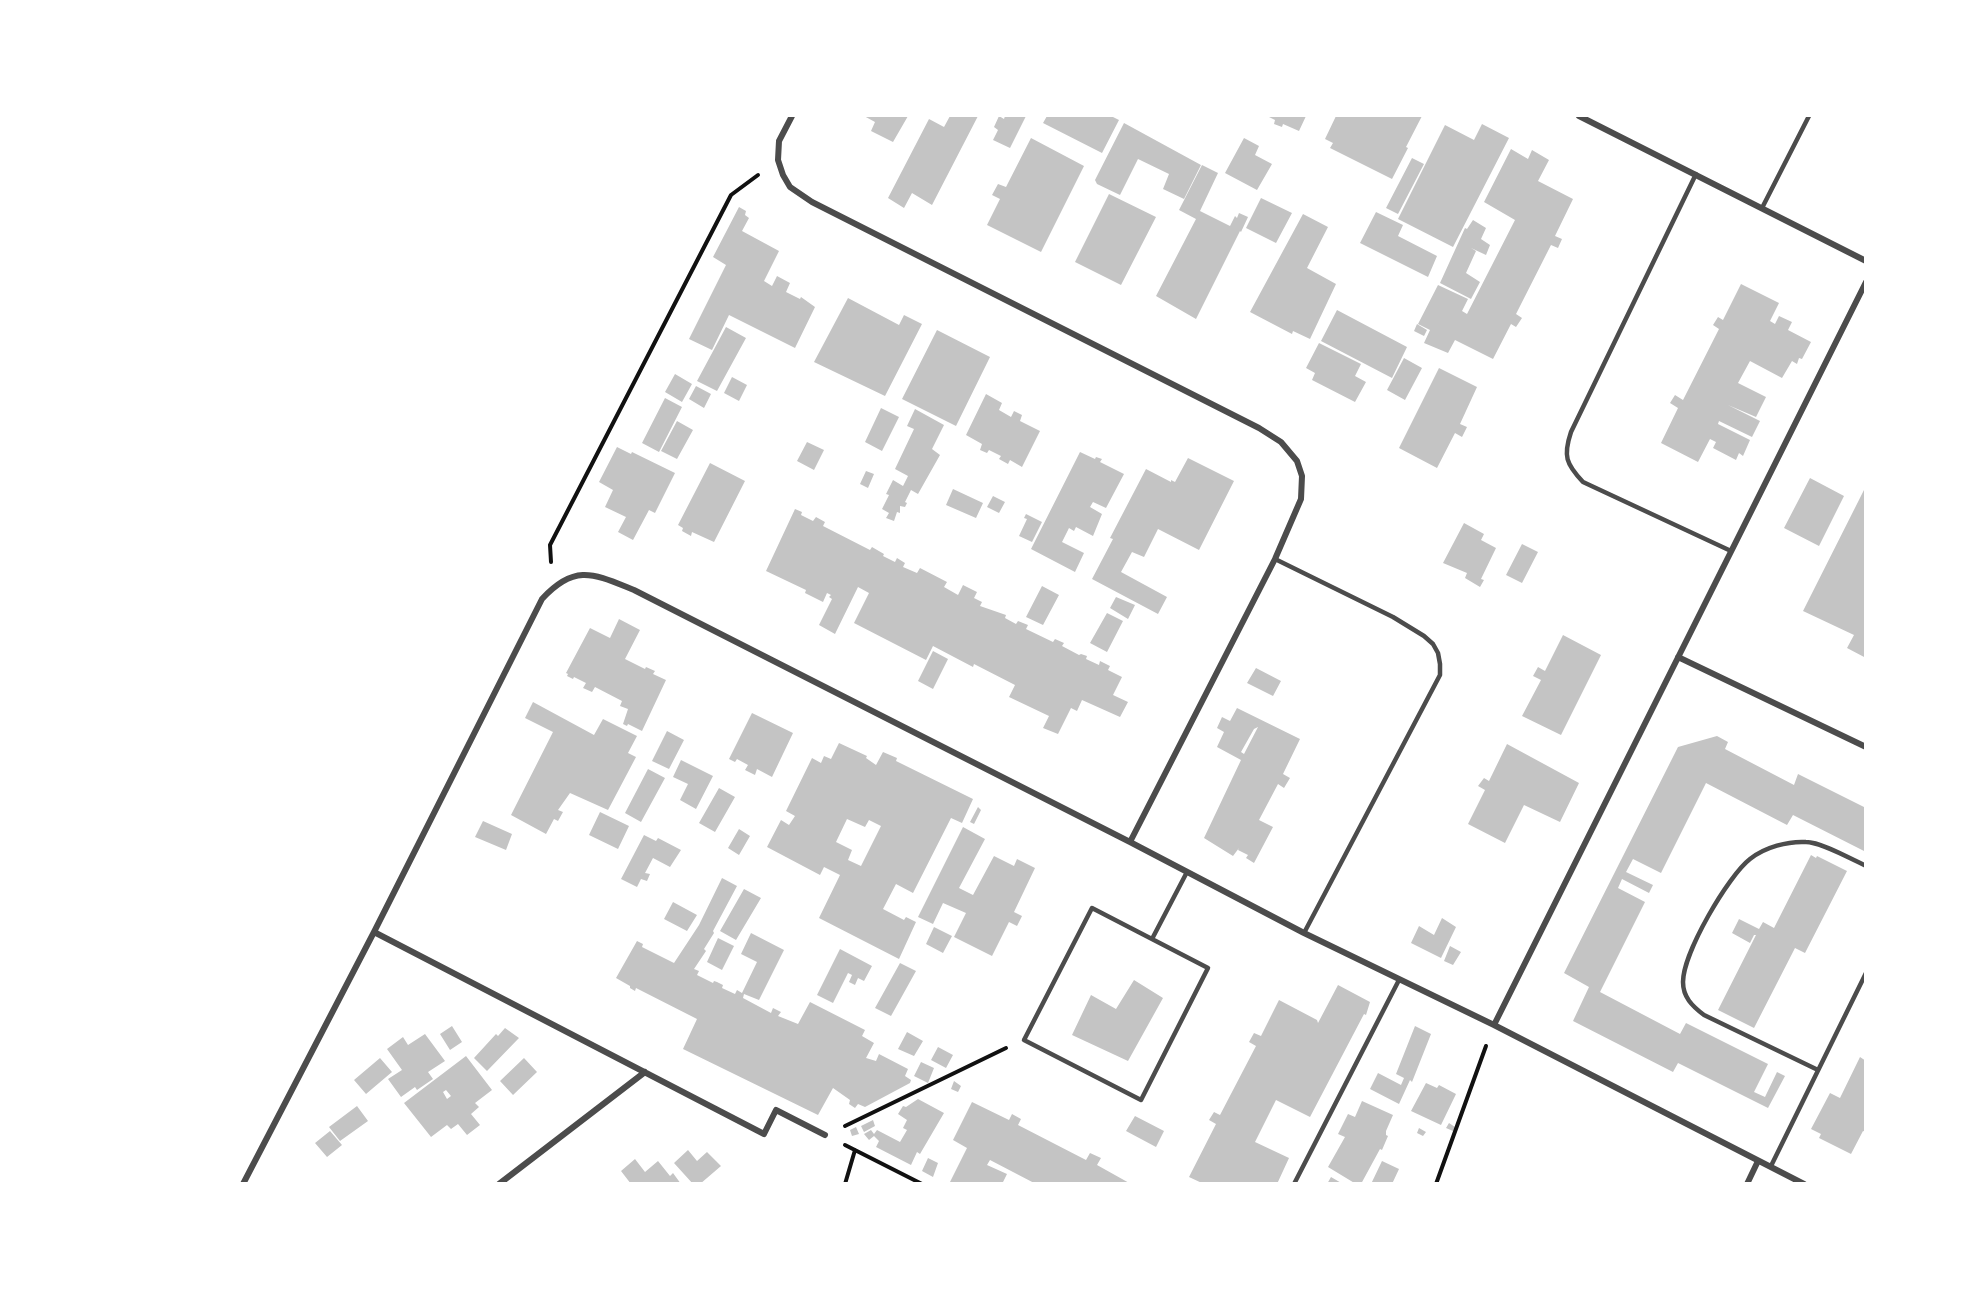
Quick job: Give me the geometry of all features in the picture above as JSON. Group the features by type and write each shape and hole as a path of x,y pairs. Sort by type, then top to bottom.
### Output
{"street":[{"path":"792,116 778,141 778,160 790,187 812,202 1259,428 1281,442 1297,461 1302,476 1301,499 1275,559 1130,842"},
{"path":"1579,116 1866,261"},
{"path":"1494,1025 1866,282"},
{"path":"243,1184 375,932 542,599 553,587 567,578 595,575 634,590 1304,933 1494,1025 1804,1184"},
{"path":"1678,657 1866,747"},
{"path":"375,932 764,1134 777,1110 825,1135"},
{"path":"499,1184 645,1072"},
{"path":"1747,1184 1758,1161"}],"lane":[{"path":"1762,208 1809,116"},
{"path":"1696,174 1571,432 1565,449 1570,468 1583,482 1731,551"},
{"path":"1275,559 1393,617 1424,636 1433,644 1440,664 1440,675 1304,933"},
{"path":"1818,1070 1704,1015 1690,1005 1683,980 1689,953 1734,877 1749,860 1764,850 1789,843 1809,842 1866,866"},
{"path":"1152,939 1187,872"},
{"path":"1092,908 1152,939 1208,968 1141,1100 1024,1040 1092,908"},
{"path":"1771,1166 1866,973"},
{"path":"1294,1184 1400,980"}],"path":[{"path":"553,587 550,545 731,195 778,160"},
{"path":"1436,1184 1494,1025"},
{"path":"825,1135 1011,1046"},
{"path":"825,1135 922,1184"},
{"path":"845,1184 855,1150"}],"building":[{"path":"864,116 908,116 893,142 871,131 875,122"},
{"path":"950,116 978,116 932,205 912,193 904,208 888,198 929,119 944,127"},
{"path":"999,116 1004,119 1005,116 1026,116 1010,148 993,140 998,130 994,127"},
{"path":"1047,116 1111,116 1119,120 1102,153 1043,123"},
{"path":"1267,116 1306,116 1299,131 1283,124 1282,127 1274,124 1275,120"},
{"path":"1336,116 1422,116 1392,179 1330,148 1333,143 1325,139"},
{"path":"1124,123 1201,165 1184,199 1163,189 1169,174 1138,159 1120,195 1097,184 1095,180"},
{"path":"1482,124 1509,138 1453,247 1398,219 1445,125 1474,140"},
{"path":"1031,138 1084,166 1041,252 987,225 1000,199 992,195 998,184 1006,187"},
{"path":"1244,138 1259,146 1255,155 1272,164 1257,190 1225,173"},
{"path":"1511,149 1528,159 1532,150 1549,160 1538,181 1573,199 1555,236 1562,239 1558,248 1551,245 1516,314 1522,318 1516,327 1511,324 1493,359 1455,340 1448,353 1424,343 1430,330 1418,324 1438,285 1468,299 1462,311 1467,314 1515,220 1484,202"},
{"path":"1412,158 1424,164 1398,214 1386,208"},
{"path":"1202,165 1218,173 1200,211 1230,226 1239,213 1248,217 1196,319 1156,296 1196,219 1179,210"},
{"path":"1109,194 1156,217 1121,285 1075,262"},
{"path":"1261,198 1292,213 1276,243 1246,228"},
{"path":"739,207 746,211 745,215 749,218 742,231 779,251 764,281 772,286 777,276 790,283 786,292 800,299 801,297 815,307 795,348 729,315 712,350 689,339 726,265 713,257"},
{"path":"1376,212 1403,225 1398,236 1437,256 1428,277 1360,243"},
{"path":"1303,214 1328,227 1307,268 1336,284 1310,339 1293,331 1292,334 1250,312"},
{"path":"1473,220 1486,228 1481,239 1490,245 1486,255 1471,248 1476,251 1466,273 1480,282 1471,299 1440,283 1465,228 1467,229"},
{"path":"1741,284 1779,303 1770,321 1775,324 1779,316 1792,322 1788,330 1811,342 1802,359 1799,358 1797,364 1792,361 1782,378 1750,361 1738,383 1766,397 1756,417 1728,405 1760,421 1752,437 1719,421 1718,424 1750,440 1743,456 1739,453 1736,460 1713,448 1716,442 1710,439 1698,462 1661,443 1678,408 1670,403 1675,395 1683,400 1719,329 1713,325 1718,317 1723,320"},
{"path":"848,298 899,325 904,315 922,324 885,396 814,362"},
{"path":"1337,310 1407,347 1392,378 1321,341"},
{"path":"1417,324 1427,330 1424,336 1414,331"},
{"path":"726,327 746,338 717,391 697,381"},
{"path":"937,330 990,357 956,426 902,399"},
{"path":"1319,343 1361,364 1355,376 1366,382 1355,402 1312,380 1315,373 1306,368"},
{"path":"1404,358 1422,368 1405,400 1387,390"},
{"path":"1439,368 1477,387 1460,424 1467,427 1462,437 1455,433 1437,468 1399,448"},
{"path":"675,374 692,384 682,402 665,392"},
{"path":"732,377 747,385 739,401 724,393"},
{"path":"696,386 711,394 704,408 689,399"},
{"path":"986,394 1002,403 999,410 1011,417 1014,411 1022,415 1020,421 1040,431 1022,467 1010,460 1008,464 999,459 1001,456 989,450 987,453 980,450 982,444 966,435"},
{"path":"665,398 682,407 659,452 642,443"},
{"path":"881,408 899,417 882,451 865,442"},
{"path":"915,409 944,425 932,449 940,455 918,494 911,490 905,507 900,506 900,513 897,512 894,521 886,518 889,513 882,509 893,480 903,486 908,476 895,469 914,429 907,426"},
{"path":"677,421 693,430 677,459 661,451"},
{"path":"807,442 824,450 814,470 797,461"},
{"path":"617,447 675,473 655,513 649,510 633,540 618,532 626,517 605,507 613,490 599,482"},
{"path":"1080,452 1095,459 1096,457 1102,459 1100,462 1124,474 1106,508 1093,502 1090,507 1102,514 1093,536 1076,527 1074,531 1069,528 1062,542 1084,553 1075,572 1031,549"},
{"path":"1188,458 1234,481 1199,550 1158,529 1144,557 1132,552 1121,572 1167,597 1158,614 1092,579 1113,539 1110,538 1146,469 1175,482"},
{"path":"710,463 745,481 714,542 692,532 691,536 682,531 683,528 678,525"},
{"path":"866,471 874,474 868,488 860,484"},
{"path":"1810,478 1844,496 1819,546 1784,528"},
{"path":"1866,486 1866,658 1847,648 1854,635 1803,611"},
{"path":"953,489 983,503 976,518 946,505"},
{"path":"993,496 1005,502 999,513 987,507"},
{"path":"795,509 813,521 816,517 825,522 823,526 870,550 872,547 895,562 897,558 905,563 903,567 917,573 920,568 947,582 944,587 958,595 963,585 977,592 974,598 982,602 980,606 1006,615 1005,618 1016,624 1018,621 1028,625 1026,629 1053,642 1055,639 1064,643 1062,646 1079,655 1087,656 1086,659 1099,665 1100,661 1110,666 1108,670 1122,677 1113,695 1128,702 1120,717 1082,700 1077,711 1071,708 1058,734 1043,728 1049,716 1009,697 1015,685 933,646 926,660 854,623 869,593 858,587 835,634 819,625 832,599 829,597 831,595 827,593 823,602 805,593 806,590 766,571"},
{"path":"1026,514 1042,522 1032,542 1019,536 1027,519 1024,518"},
{"path":"1464,523 1484,534 1481,540 1496,548 1481,579 1484,580 1480,587 1465,578 1467,573 1443,563"},
{"path":"1522,544 1538,552 1522,583 1506,575"},
{"path":"1042,586 1059,595 1043,625 1026,617"},
{"path":"1116,597 1135,605 1128,619 1110,608"},
{"path":"1107,613 1123,621 1107,652 1090,643"},
{"path":"619,619 640,630 625,659 645,669 646,667 655,671 653,674 666,680 642,731 623,724 628,709 620,706 622,701 595,687 592,692 583,688 586,683 567,676 566,673 590,628 610,638"},
{"path":"1563,635 1601,655 1561,735 1522,716 1541,680 1533,676 1538,667 1545,671"},
{"path":"933,651 948,659 933,689 918,681"},
{"path":"1256,668 1281,681 1273,696 1247,683"},
{"path":"533,702 594,735 603,719 637,736 628,753 636,757 608,810 570,793 558,810 563,812 558,821 554,819 546,834 511,815 553,732 525,718"},
{"path":"1237,708 1300,739 1283,774 1290,778 1284,788 1278,784 1259,820 1273,827 1254,863 1246,858 1248,855 1238,850 1239,848 1233,856 1204,838 1241,760 1217,747 1224,732 1217,728 1222,717 1230,721","holes":["1258,727 1244,754 1241,752 1254,729"]},
{"path":"752,713 793,733 772,777 757,769 755,775 745,770 748,765 737,759 735,762 729,759"},
{"path":"667,731 684,740 669,769 652,761"},
{"path":"1717,736 1728,742 1725,749 1794,785 1798,774 1866,808 1866,852 1793,815 1787,825 1706,783 1661,873 1633,859 1626,872 1653,885 1649,893 1622,879 1618,888 1645,902 1600,992 1680,1034 1686,1023 1768,1064 1754,1092 1765,1097 1777,1072 1785,1076 1768,1108 1678,1063 1673,1072 1573,1021 1589,987 1564,973 1678,747"},
{"path":"839,743 867,756 866,758 876,765 883,752 897,758 896,761 973,799 962,823 951,818 913,893 896,884 883,909 904,920 906,917 916,922 899,959 819,918 840,875 824,867 820,875 767,847 781,820 789,825 795,816 786,811 812,758 821,763 824,756 831,759","holes":["847,819 865,827 869,820 881,826 861,866 848,860 852,850 836,842"]},
{"path":"1507,744 1579,783 1560,822 1524,805 1505,843 1468,824 1485,790 1478,786 1484,778 1489,781"},
{"path":"681,760 713,776 696,809 680,800 688,784 673,777"},
{"path":"648,769 665,778 641,822 625,813"},
{"path":"719,788 735,797 715,832 699,823"},
{"path":"978,807 981,810 974,824 970,822"},
{"path":"600,812 629,826 618,849 589,835"},
{"path":"483,821 512,834 506,850 475,837"},
{"path":"963,827 985,839 959,888 973,895 994,856 1014,866 1017,859 1035,868 1014,912 1022,916 1017,926 1009,922 992,956 954,937 966,913 943,903 933,924 918,917"},
{"path":"739,829 750,836 739,855 728,848"},
{"path":"644,835 656,841 658,838 681,850 670,867 653,858 645,873 650,874 647,881 641,879 637,887 621,879"},
{"path":"1811,855 1847,871 1805,953 1795,948 1754,1028 1718,1010 1756,935 1750,943 1732,933 1739,919 1759,929 1763,922 1774,928"},
{"path":"722,878 737,886 704,949 706,951 694,969 699,971 697,975 723,985 722,988 735,994 737,990 742,993 757,962 741,954 751,933 784,950 759,1000 744,994 743,998 771,1013 773,1008 781,1012 778,1016 798,1024 810,1002 865,1030 862,1036 874,1043 866,1058 876,1061 879,1054 908,1069 905,1076 911,1080 910,1083 865,1107 858,1104 855,1108 849,1104 850,1100 833,1088 818,1115 683,1049 697,1019 636,988 635,991 616,978 637,941 643,944 642,947 674,963 699,925"},
{"path":"744,889 761,898 736,940 720,931"},
{"path":"673,902 697,915 687,931 664,919"},
{"path":"1442,918 1456,927 1441,958 1411,943 1419,926 1434,935"},
{"path":"934,927 952,936 943,953 926,944"},
{"path":"718,938 734,946 722,970 707,962"},
{"path":"1450,946 1461,952 1453,965 1444,961"},
{"path":"840,949 872,966 864,981 858,978 855,985 849,982 852,975 848,973 833,1003 817,995"},
{"path":"900,963 916,971 891,1016 875,1008"},
{"path":"1134,980 1163,998 1128,1061 1072,1035 1091,995 1116,1009"},
{"path":"1338,985 1370,1002 1366,1015 1364,1014 1310,1117 1276,1100 1255,1142 1289,1158 1277,1184 1204,1184 1189,1177 1216,1124 1209,1120 1214,1112 1220,1115 1256,1046 1249,1042 1254,1033 1261,1036 1279,1000 1317,1020 1318,1023"},
{"path":"452,1026 462,1042 450,1050 440,1034"},
{"path":"1415,1026 1431,1034 1412,1082 1410,1080 1399,1104 1370,1089 1378,1073 1401,1085 1404,1078 1396,1074"},
{"path":"505,1028 519,1038 487,1071 474,1058 496,1034 498,1036"},
{"path":"907,1032 923,1041 914,1056 898,1049"},
{"path":"425,1034 445,1061 428,1072 433,1079 417,1090 415,1087 401,1097 388,1079 402,1070 387,1049 403,1037 408,1045"},
{"path":"938,1047 953,1055 946,1068 931,1060"},
{"path":"466,1056 492,1090 475,1103 479,1107 471,1114 480,1125 467,1135 458,1124 451,1129 447,1125 431,1137 404,1103","holes":["446,1090 451,1096 447,1099 443,1092"]},
{"path":"1860,1057 1866,1061 1866,1132 1863,1131 1851,1154 1819,1138 1821,1134 1811,1129 1830,1093 1840,1098"},
{"path":"380,1058 392,1072 366,1094 354,1080"},
{"path":"524,1058 537,1072 513,1095 500,1081"},
{"path":"921,1062 934,1068 928,1083 914,1076"},
{"path":"954,1081 961,1086 958,1092 951,1089"},
{"path":"1426,1083 1437,1088 1439,1085 1456,1094 1441,1125 1411,1111"},
{"path":"918,1099 944,1113 920,1154 917,1152 911,1165 876,1147 879,1141 874,1136 869,1140 864,1134 871,1130 874,1134 877,1130 900,1142 907,1130 903,1128 907,1120 898,1114 903,1106 906,1107"},
{"path":"1362,1101 1393,1115 1386,1131 1388,1136 1382,1150 1380,1149 1361,1184 1356,1184 1328,1167 1345,1137 1338,1134 1348,1114 1355,1117"},
{"path":"972,1102 1009,1120 1012,1114 1021,1119 1018,1125 1086,1160 1090,1153 1101,1158 1097,1165 1131,1184 1036,1184 990,1160 987,1165 1007,1174 1002,1184 949,1184 967,1148 953,1140"},
{"path":"357,1106 368,1121 340,1141 329,1127"},
{"path":"1135,1116 1164,1131 1156,1147 1126,1131"},
{"path":"873,1120 875,1126 864,1132 861,1126"},
{"path":"1449,1123 1455,1127 1453,1131 1446,1128"},
{"path":"856,1127 859,1134 852,1136 850,1130"},
{"path":"1419,1128 1426,1132 1423,1136 1417,1133"},
{"path":"330,1131 342,1145 327,1157 315,1143"},
{"path":"688,1150 697,1161 707,1152 721,1166 700,1184 693,1184 674,1163"},
{"path":"928,1158 938,1163 933,1177 922,1171"},
{"path":"635,1159 645,1172 658,1161 670,1176 673,1173 681,1184 631,1184 621,1171"},
{"path":"1382,1161 1399,1169 1392,1184 1371,1184"},
{"path":"1331,1177 1343,1184 1327,1184"}]}
